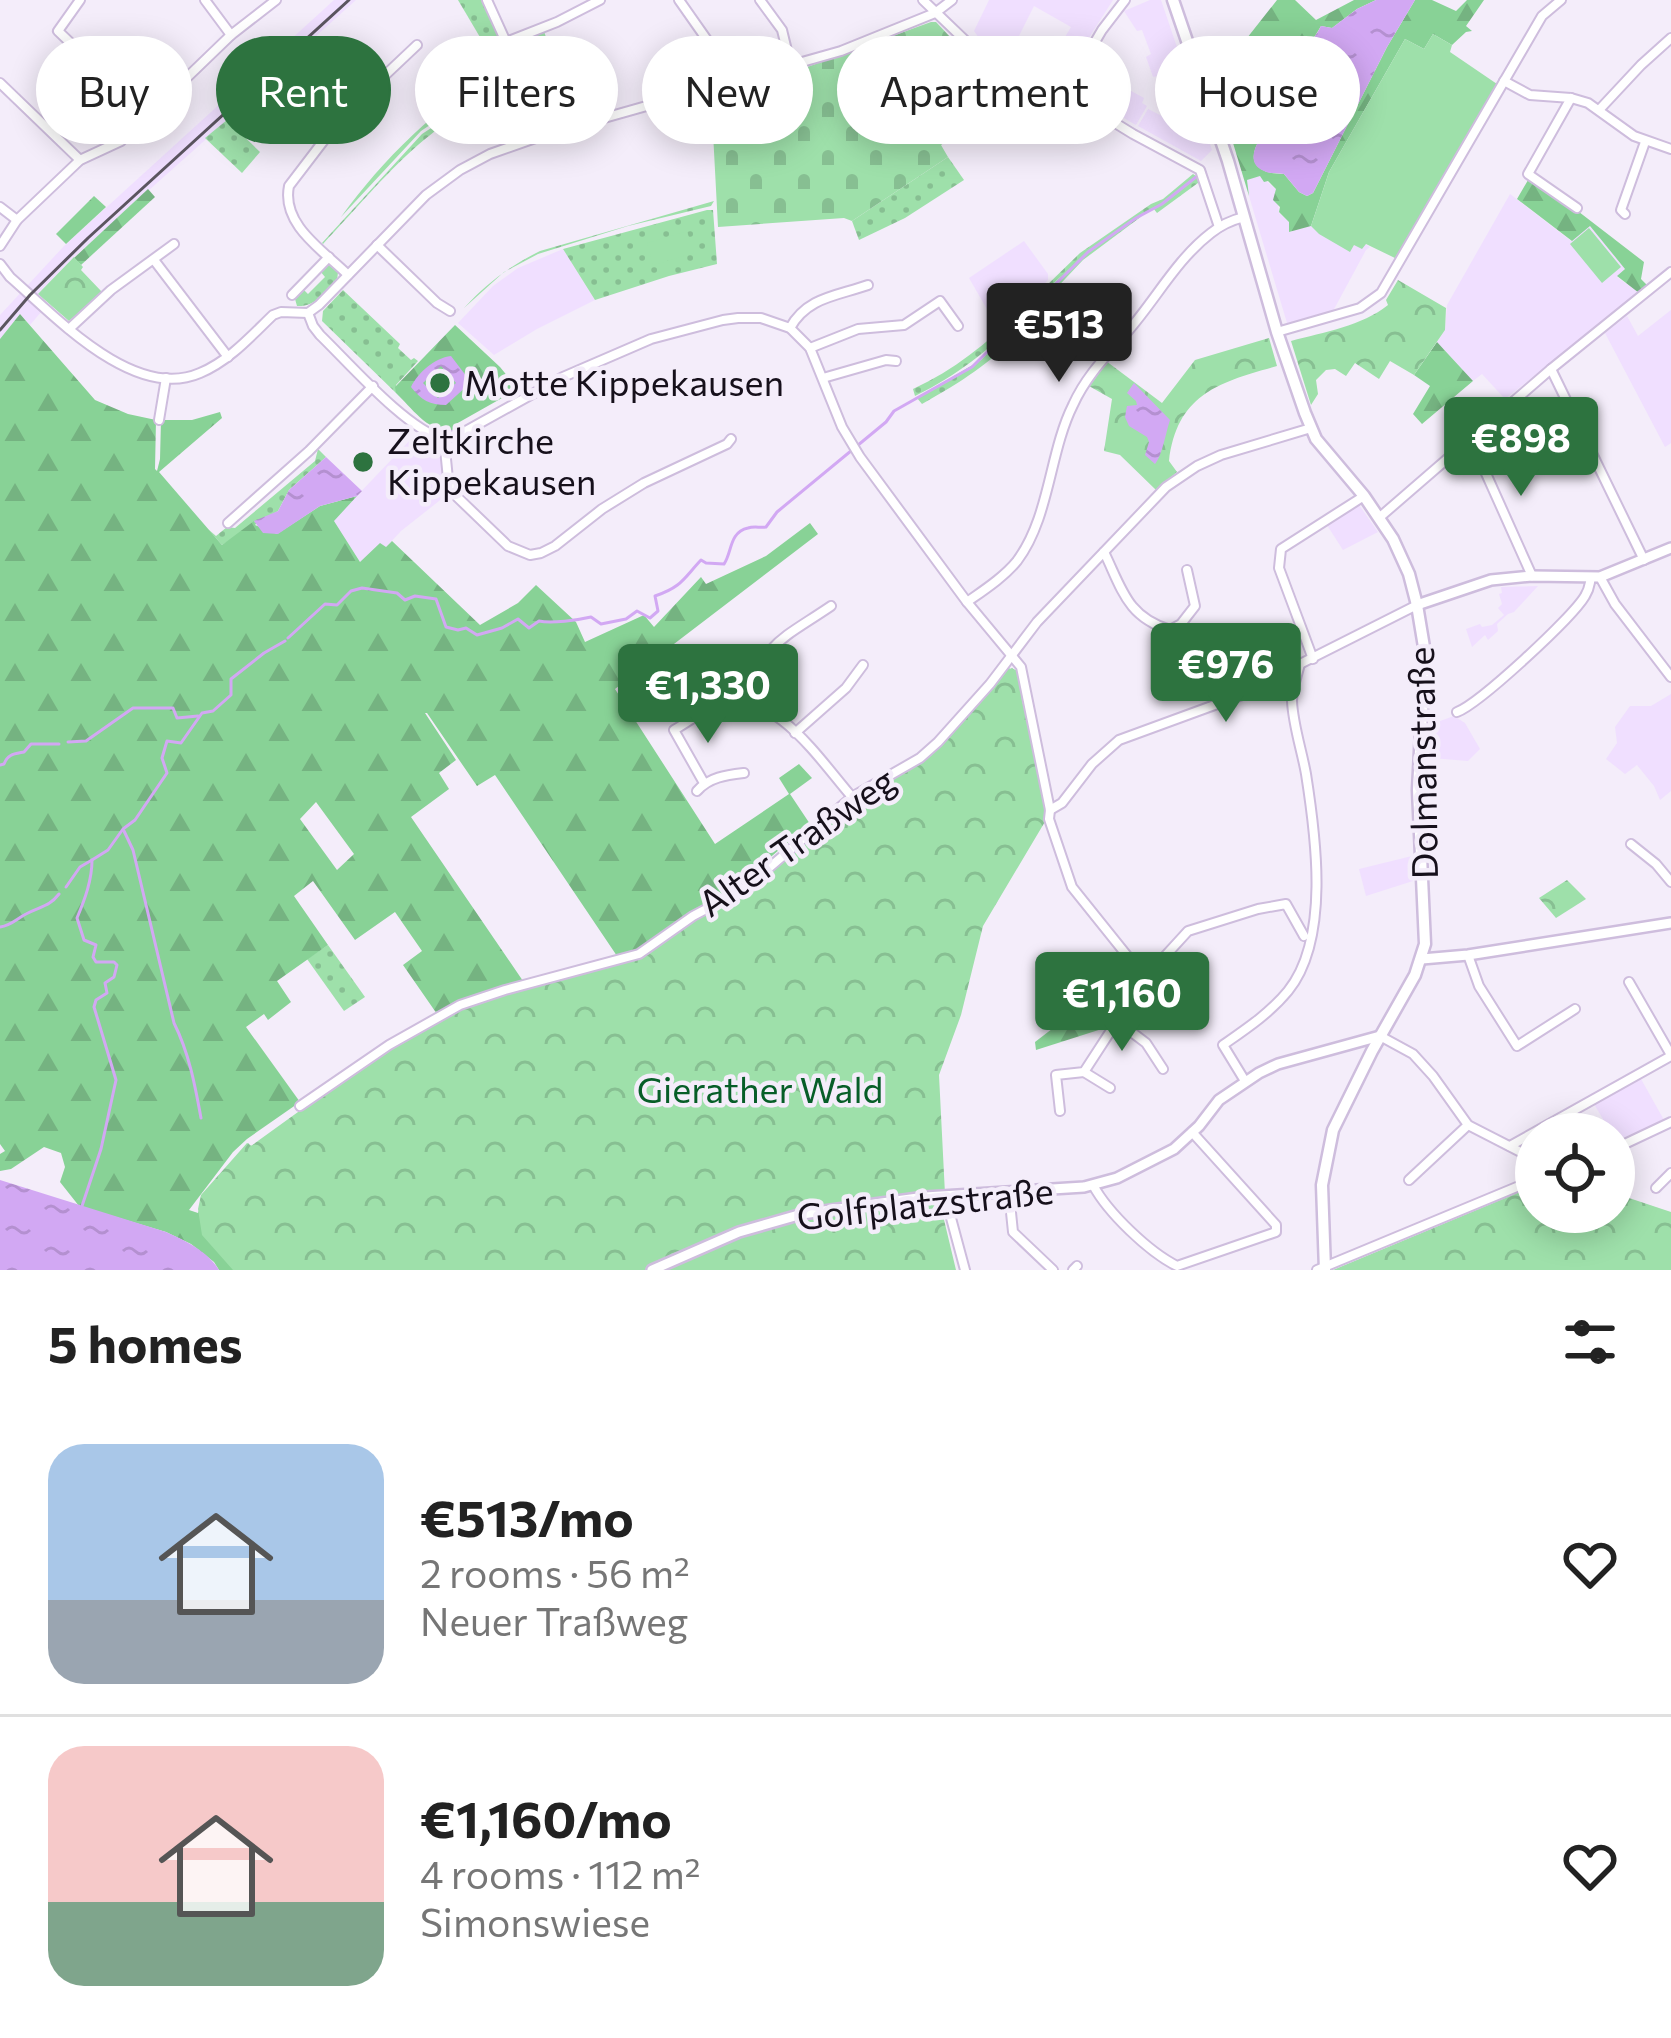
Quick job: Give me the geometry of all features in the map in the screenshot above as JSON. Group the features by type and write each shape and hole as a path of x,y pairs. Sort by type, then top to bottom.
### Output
{"main road":[{"name":"Dolmanstraße","path":"1173,0 1311,428 1380,517 1401,555 1418,605 1425,653 1418,790 1426,928 1422,958 1337,1120 1322,1185 1322,1269"}],"street":[{"path":"63,36 58,31 80,0"},
{"path":"205,0 231,34"},
{"path":"192,72 276,0"},
{"path":"487,0 506,42 600,0"},
{"path":"680,0 705,36"},
{"path":"760,0 783,36"},
{"path":"922,0 958,36"},
{"path":"813,60 935,13 952,0"},
{"path":"1098,36 1125,0"},
{"path":"1277,332 1376,299 1542,16 1562,0"},
{"path":"1599,110 1671,38"},
{"path":"348,275 294,222 287,201 289,187 344,115 415,47"},
{"path":"1504,81 1538,98 1588,103 1646,142 1671,148"},
{"path":"0,83 80,160"},
{"path":"1571,98 1528,174 1577,208"},
{"path":"0,263 92,349 119,364 166,378 191,376 228,357 273,315 308,313 319,305 425,195 460,170 544,135 642,108"},
{"path":"1131,131 1202,172 1219,227"},
{"path":"1625,214 1621,210 1646,142"},
{"path":"0,246 17,220 80,160 115,144"},
{"path":"0,207 17,220"},
{"path":"967,602 1018,560 1031,536 1073,404 1095,367 1184,258 1219,227 1244,217"},
{"path":"69,329 111,290 175,244"},
{"path":"377,245 450,311"},
{"path":"292,295 329,257"},
{"path":"154,260 228,357"},
{"path":"1380,517 1551,369 1669,278"},
{"path":"790,328 809,304 868,285"},
{"path":"810,348 858,329 904,325 940,301 958,326"},
{"path":"308,313 320,335 396,409 426,432 445,439 584,366 651,339 744,318 761,318 790,328 810,348 842,427 859,455 1021,668 1052,829 1072,887 1145,978"},
{"path":"823,378 886,359 896,361"},
{"path":"1551,369 1644,560"},
{"path":"159,420 166,378"},
{"path":"229,524 373,386"},
{"name":"Alter Traßweg","path":"300,1106 389,1045 472,999 639,954 676,926 744,889 852,797 920,758 938,742 1036,622 1166,487 1222,455 1311,428"},
{"path":"445,439 453,493 508,546 530,555 555,546 644,483 731,439"},
{"path":"1471,440 1532,576"},
{"path":"1313,658 1280,568 1282,549 1364,496"},
{"path":"1049,810 1119,740 1261,688 1418,605 1491,580 1596,577 1671,548"},
{"path":"1104,552 1132,609 1145,621 1170,630 1195,605 1187,570"},
{"path":"1596,577 1671,677"},
{"path":"1457,712 1501,679 1569,614 1596,577"},
{"path":"744,702 758,665 772,646 831,606"},
{"path":"1245,1082 1223,1045 1291,988 1304,965 1318,880 1292,700 1300,664"},
{"path":"795,733 846,688 863,665"},
{"path":"744,773 722,776 700,787 674,730 716,706 744,702 770,710 852,797"},
{"path":"1630,844 1671,882"},
{"path":"1084,1072 1145,978 1188,931 1286,904 1309,940"},
{"path":"1422,958 1671,923"},
{"path":"1468,955 1479,986 1517,1046 1575,1010"},
{"path":"1509,1147 1671,1056 1629,982"},
{"path":"1117,1021 1146,1043 1163,1069"},
{"path":"1380,1036 1413,1054 1468,1126 1515,1150"},
{"name":"Golfplatzstraße","path":"652,1270 739,1232 802,1214 925,1197 1093,1186 1160,1158 1192,1132 1219,1100 1278,1064 1380,1036"},
{"path":"1350,1043 1360,1053 1363,1068"},
{"path":"1060,1111 1056,1075 1084,1072 1110,1088"},
{"path":"1635,1139 1671,1123"},
{"path":"1409,1180 1468,1126"},
{"path":"1093,1186 1101,1201 1177,1266 1276,1232 1276,1225 1192,1132"},
{"path":"1655,1188 1671,1173"},
{"path":"1322,1269 1515,1188"},
{"path":"1010,1192 1013,1232 1053,1270"},
{"path":"951,1218 964,1270"}],"shaded area":[{"path":"334,0 356,0 316,36 294,36"},
{"path":"989,0 1113,0 1090,36 1066,36 1071,27 1034,6 1019,36 978,36 974,31"},
{"path":"1161,0 1173,36 1155,36 1155,77 1142,30 1137,31 1124,11"},
{"path":"1131,91 1144,98 1142,103 1147,106 1136,125 1131,122"},
{"path":"216,108 216,130 31,301 42,311 30,325 20,314 0,339 0,315 64,246 176,144 192,144 192,129"},
{"path":"1148,109 1155,112 1155,135 1138,126"},
{"path":"1170,144 1210,144 1212,150 1201,161"},
{"path":"1260,176 1276,189 1279,213 1290,222 1289,232 1311,226 1350,251 1354,244 1370,247 1332,313 1287,323 1249,196 1247,179"},
{"path":"1510,194 1571,241 1590,226 1625,269 1617,277 1639,293 1505,399 1482,374 1473,381 1437,342 1445,330 1447,305"},
{"path":"1024,241 1048,280 1000,332 969,278"},
{"path":"563,249 595,300 494,355 458,323 493,286 518,268"},
{"path":"1671,310 1671,443 1665,447 1605,333 1627,316 1638,336"},
{"path":"414,436 438,450 444,497 361,563 333,521"},
{"path":"1357,502 1378,532 1343,550 1325,522"},
{"path":"1538,586 1497,624 1498,631 1472,647 1466,629 1492,625 1504,615 1498,608 1501,587"},
{"path":"1671,694 1671,791 1660,800 1637,765 1625,774 1606,759 1617,743 1615,727 1630,706 1651,706"},
{"path":"1454,716 1465,723 1480,749 1468,761 1431,758 1433,732 1440,721"},
{"path":"1412,856 1413,881 1366,896 1359,869"},
{"path":"1641,1079 1664,1120 1635,1133 1635,1113 1599,1113 1594,1104"}],"green space":[{"path":"458,0 490,0 502,35 479,36"},
{"path":"1277,0 1295,0 1316,20 1354,0 1376,0 1332,28 1321,26 1314,36 1249,36"},
{"path":"1415,0 1432,0 1456,11 1467,0 1484,0 1466,26 1472,31 1452,45 1433,34 1424,49 1405,39 1360,118 1360,100"},
{"path":"936,22 949,36 892,36"},
{"path":"1433,34 1452,45 1450,52 1497,84 1397,259 1366,244 1362,249 1354,245 1350,252 1311,226 1329,172 1345,144 1360,144 1360,118 1405,39 1424,49"},
{"path":"837,56 837,144 942,144 948,157 852,221 718,227 714,144 813,144 813,65"},
{"path":"216,129 216,144 252,144 260,152 242,173 205,138"},
{"path":"415,132 341,217 375,174"},
{"path":"415,142 420,144 387,175 322,243"},
{"path":"1233,144 1258,144 1256,165 1284,174 1307,196 1313,193 1338,144 1345,144 1329,172 1311,226 1289,232 1289,222 1273,200 1276,189 1260,176 1247,180 1249,196"},
{"path":"948,157 964,180 905,218 859,240 852,221"},
{"path":"1531,175 1644,262 1641,279 1648,286 1639,293 1617,276 1625,269 1590,226 1572,241 1517,199"},
{"path":"1196,176 1189,183 1197,177 1202,180 1157,213 1153,208 1123,226 1142,216 1083,260 1048,297 1045,294 1062,275 1044,293 1080,253"},
{"path":"148,189 155,197 81,265 74,258"},
{"path":"94,196 106,207 66,244 56,234"},
{"path":"714,201 711,206 538,254 507,271 540,251"},
{"path":"713,210 717,264 595,300 563,249"},
{"path":"1589,228 1621,267 1602,283 1570,244"},
{"path":"687,231 694,253 653,265 647,243"},
{"path":"74,257 102,292 69,321 38,294"},
{"path":"329,265 338,272 337,281 314,302 297,306 295,299 303,289 308,294 325,277 320,271"},
{"path":"1398,280 1446,308 1445,330 1414,375 1390,361 1379,379 1355,363 1346,376 1326,370 1316,380 1318,394 1311,405 1291,341 1342,328 1378,312 1388,305 1386,300"},
{"path":"343,290 400,344 398,348 418,361 396,385 396,393 322,321 323,311"},
{"path":"1038,292 1041,295 983,352 915,396 913,389 980,347"},
{"path":"1043,297 1043,303 1002,349 922,404 917,398 981,360"},
{"path":"20,314 95,400 156,420 157,471 161,420 192,420 220,412 222,418 159,472 222,545 254,521 277,534 320,506 357,496 334,521 360,562 380,543 386,547 392,541 480,625 518,603 536,585 576,622 585,642 644,615 654,627 701,577 706,584 766,556 810,523 818,534 615,689 715,844 789,794 779,778 799,764 812,778 790,794 810,824 741,882 743,886 636,951 617,956 495,775 477,786 425,713 456,760 439,773 449,789 411,817 523,981 470,996 437,1014 403,965 422,951 395,912 355,940 313,881 294,896 328,945 277,981 291,1002 268,1020 264,1014 246,1027 300,1102 233,1152 189,1210 198,1213 248,1143 251,1146 640,959 744,896 956,730 1005,673 1012,668 1019,673 1021,701 635,1270 219,1270 191,1244 166,1232 79,1206 60,1182 65,1167 61,1153 44,1147 0,1171 0,1154 5,1151 0,1144 0,339","holes":["316,802 354,854 337,870 300,819"]},
{"path":"455,325 518,389 456,424 457,429 447,430 423,420 395,387"},
{"path":"1269,338 1277,366 1219,385 1191,406 1181,420 1169,461 1177,472 1156,490 1120,455 1104,451 1112,399 1089,386 1106,361 1162,403 1195,360"},
{"path":"1437,342 1473,381 1422,424 1413,414 1430,386 1414,375"},
{"path":"318,449 326,457 289,490 278,511 222,545 208,529 216,536 227,527 235,528 315,461"},
{"name":"Gierather Wald","path":"1008,668 1020,678 1048,809 983,926 961,1015 939,1075 945,1194 940,1203 956,1270 233,1270 202,1235 201,1195 247,1143 251,1146 384,1050 472,1002 639,957 689,920 745,893 851,800 926,757"},
{"path":"1567,880 1586,899 1556,918 1539,898"},
{"path":"328,945 365,997 344,1011 307,959"},
{"path":"1115,1016 1108,1027 1036,1050 1035,1042 1061,1022"},
{"path":"1515,1194 1515,1233 1635,1233 1635,1200 1671,1212 1671,1270 1333,1270"}],"water":[{"path":"1376,0 1415,0 1360,100 1360,36 1314,36 1321,26 1332,28"},
{"path":"1257,144 1338,144 1313,193 1307,196 1284,174 1256,166"},
{"path":"451,356 470,381 446,405 435,404 411,387 427,367","holes":["441,366 456,383 438,398 423,383"]},
{"path":"1134,383 1170,420 1155,464 1145,455 1147,437 1129,426 1125,417 1127,406 1137,405 1127,393"},
{"path":"326,457 362,491 320,506 278,534 263,533 254,521 278,511 289,490"},
{"path":"0,1180 166,1232 202,1252 219,1270 0,1270"}],"waterway":[{"path":"288,638 325,604 337,605 351,591 362,588 397,593 405,600 415,596 436,599 446,627 466,628 477,635 518,619 529,628 539,621 591,617 601,624 626,619 637,611 650,618 658,611 655,596 677,585 701,560 724,564 737,534 750,527 766,527 777,512 894,411 972,367 1088,252 1196,177"},
{"path":"82,1206 116,1080 94,1007 107,993 105,983 114,977 117,965 96,962 96,945 84,940 77,918 92,860 135,820 167,773 162,758 167,741 181,743 202,713 213,711 231,695 231,679 285,641"},
{"path":"68,742 86,741 133,708 173,708 177,718 198,716"},
{"path":"0,765 31,744 59,744"},
{"path":"124,831 133,850 201,1118"},
{"path":"66,887 80,867 92,860"},
{"path":"0,927 59,894"}],"tram line":[{"path":"0,330 88,238 349,0"}],"place":[{"name":"Motte Kippekausen","path":"440,383"},
{"name":"Zeltkirche Kippekausen","path":"363,462"}]}
